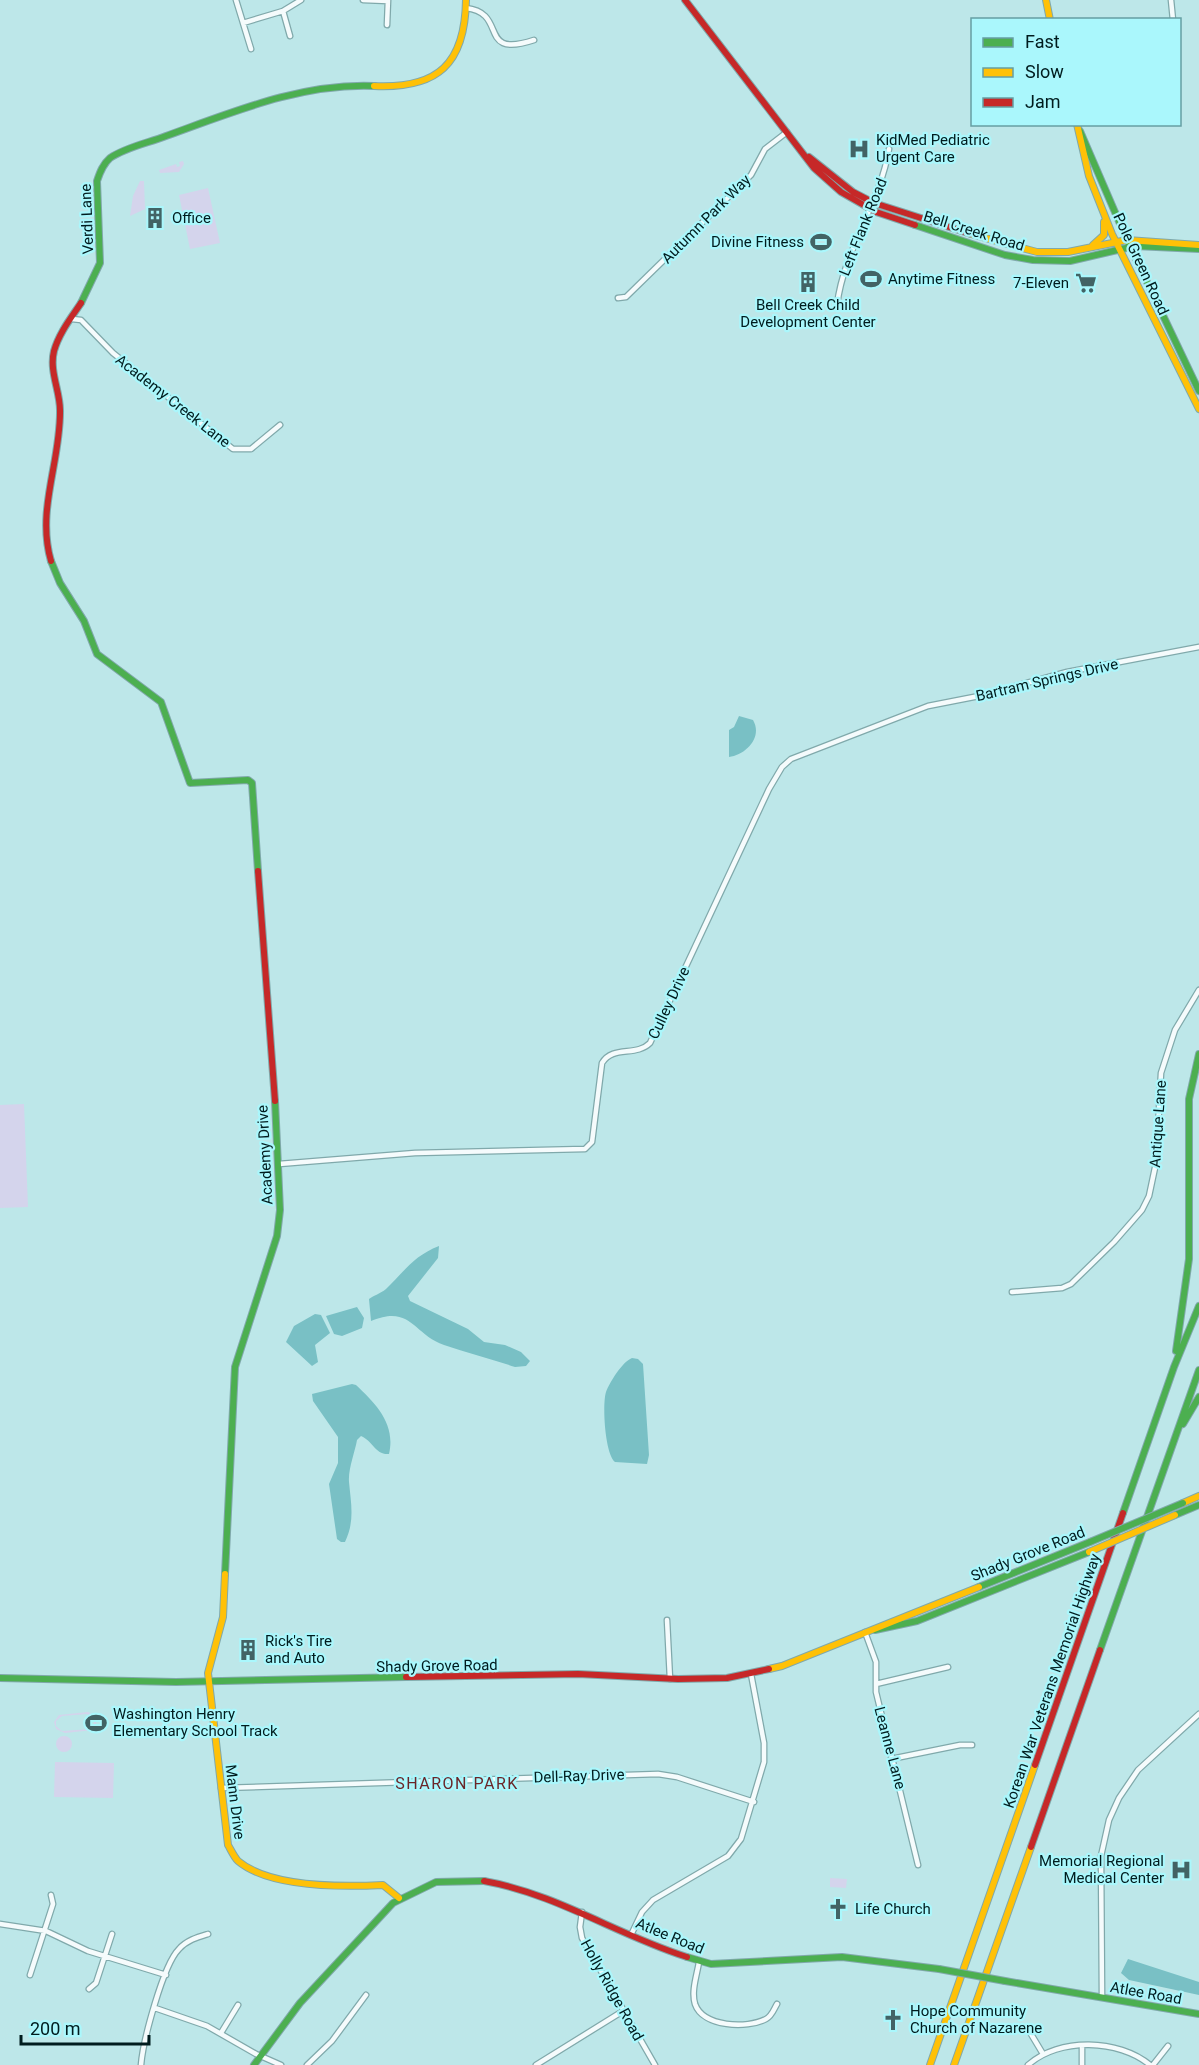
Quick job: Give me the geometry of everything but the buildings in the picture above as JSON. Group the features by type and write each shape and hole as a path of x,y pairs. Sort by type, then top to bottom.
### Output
{"main road":[{"name":"Verdi Lane","path":"150,692 97,655 84,621 60,584 49,557 48,485 61,407 54,356 96,277 100,261 96,190 100,170 108,160 122,153 218,118 316,90 352,86 407,86 426,81 441,72 457,53 465,33 466,0"},
{"name":"Bell Creek Road","path":"685,0 814,168 830,184 873,206 1019,258 1070,261 1120,250 1128,244"},
{"path":"1046,0 1050,18"},
{"name":"Pole Green Road","path":"1077,126 1089,176 1116,242 1199,408"},
{"name":"Pole Green Road","path":"1078,126 1128,244 1199,391"},
{"path":"1081,250 1101,240 1105,231 1089,176"},
{"name":"Bell Creek Road","path":"873,206 1021,250 1053,253 1081,250 1116,242 1199,247"},
{"name":"Academy Drive","path":"150,692 163,705 190,783 248,780 252,783 279,1164 280,1210 277,1236 240,1345 235,1368 223,1617 211,1654 208,1681"},
{"path":"1172,1373 1188,1278 1188,1109 1190,1087 1199,1054"},
{"name":"Korean War Veterans Memorial Highway","path":"930,2065 1172,1373 1199,1306"},
{"path":"954,2065 1199,1370"},
{"path":"1172,1443 1199,1397"},
{"name":"Shady Grove Road","path":"0,1678 208,1681 578,1674 715,1679 751,1674 782,1666 1199,1496"},
{"name":"Shady Grove Road","path":"865,1632 917,1621 1199,1505"},
{"path":"1012,1573 1016,1581"},
{"name":"Mann Drive","path":"208,1681 228,1845 233,1856 246,1867 275,1878 330,1887 382,1886 399,1898"},
{"name":"Atlee Road","path":"254,2065 293,2008 399,1898 432,1882 475,1878 501,1883 582,1912 699,1962 725,1965 842,1957 939,1969 1199,2014"}],"street":[{"path":"236,0 251,49"},
{"path":"243,23 283,11 301,0"},
{"path":"363,0 388,1 387,25"},
{"path":"1172,0 1173,18"},
{"path":"466,8 485,16 499,41 507,46 515,47 534,40"},
{"path":"283,11 290,36"},
{"name":"Autumn Park Way","path":"618,298 626,297 717,209 751,174 765,149 787,132"},
{"name":"Left Flank Road","path":"837,305 847,260 873,206 890,149"},
{"name":"Academy Creek Lane","path":"72,319 81,320 113,353 233,449 251,449 280,425"},
{"name":"Bartram Springs Drive","path":"896,718 928,706 979,696 1067,672 1199,647"},
{"name":"Culley Drive","path":"279,1164 415,1153 582,1150 588,1147 592,1142 602,1063 611,1054 639,1051 650,1043 779,771 791,759 896,718"},
{"name":"Antique Lane","path":"1012,1292 1062,1288 1071,1284 1114,1242 1145,1204 1156,1163 1161,1072 1175,1030 1199,990"},
{"path":"668,1620 670,1679"},
{"name":"Leanne Lane","path":"865,1632 876,1662 876,1684 891,1759 902,1791 918,1864"},
{"path":"876,1684 948,1667"},
{"path":"632,1933 642,1911 653,1900 733,1852 741,1839 763,1772 764,1753 751,1674"},
{"path":"1102,1997 1101,1856 1109,1820 1119,1798 1138,1770 1199,1714"},
{"path":"891,1759 960,1745 972,1745"},
{"name":"Dell-Ray Drive","path":"221,1788 658,1774 677,1777 754,1802"},
{"path":"30,1975 46,1931 53,1904 51,1895"},
{"name":"Holly Ridge Road","path":"582,1912 579,1927 582,1938 655,2065"},
{"path":"0,1924 46,1931 105,1956 166,1975"},
{"path":"89,1989 96,1983 112,1934"},
{"path":"141,2065 145,2039 171,1960 180,1947 190,1940 208,1934"},
{"path":"699,1962 694,1999 698,2010 709,2020 725,2023 764,2020 770,2017 777,2004"},
{"path":"307,2065 332,2041 366,1995"},
{"path":"221,2033 238,2005"},
{"path":"155,2008 221,2033 260,2056 281,2065"},
{"path":"536,2065 623,2011"},
{"path":"1032,2034 1043,2054"},
{"path":"1082,2045 1082,2065"},
{"path":"1028,2065 1043,2054 1067,2046 1082,2045 1128,2053 1152,2065 1168,2046"}],"shaded area":[{"path":"183,161 184,164 179,172 160,173 159,170 176,164 177,167 180,166 179,162"},
{"path":"140,181 144,181 145,209 130,216 133,196"},
{"path":"208,188 220,243 190,249 179,195"},
{"path":"24,1104 28,1207 0,1208 0,1105"},
{"name":"Washington Henry Elementary School Track","path":"88,1712 95,1715 97,1720 93,1730 65,1733 56,1729 54,1722 59,1715","holes":["87,1714 95,1721 91,1729 62,1731 56,1726 56,1721 62,1716"]},
{"path":"64,1736 70,1738 72,1744 70,1750 64,1752 58,1750 56,1744 58,1738"},
{"path":"55,1762 114,1763 113,1798 54,1797"},
{"path":"830,1878 847,1879 846,1888 830,1887"}],"water":[{"path":"739,716 753,720 756,733 747,749 729,757 729,730 734,727"},
{"path":"439,1246 438,1258 408,1296 410,1301 468,1329 484,1342 505,1345 521,1352 530,1361 526,1366 515,1367 444,1345 404,1318 384,1317 371,1321 369,1299 386,1289 422,1255"},
{"path":"357,1307 364,1318 362,1328 342,1336 334,1334 326,1316"},
{"path":"315,1314 321,1315 330,1333 315,1345 318,1362 312,1366 286,1342 294,1326"},
{"path":"632,1358 638,1359 643,1364 649,1455 647,1464 615,1462 607,1440 604,1418 606,1392 620,1368"},
{"path":"352,1384 363,1392 383,1415 390,1433 390,1443 389,1454 384,1454 361,1436 357,1440 349,1477 352,1512 350,1527 345,1542 341,1542 337,1539 329,1484 338,1463 338,1437 313,1401 312,1394"},
{"path":"1128,1959 1199,1982 1199,1995 1129,1980 1121,1973"}],"traffic: fast":[{"path":"81,303 100,263 97,181 110,158 130,148 268,101 320,89 374,86"},
{"path":"1080,131 1127,240 1199,391"},
{"path":"915,225 1005,255 1033,260 1070,261 1135,246 1199,249"},
{"path":"51,561 60,583 84,621 97,654 161,702 190,783 248,780 252,783 258,871"},
{"path":"1176,1351 1189,1259 1189,1099 1199,1054"},
{"path":"225,1574 235,1367 277,1236 280,1210 275,1101"},
{"path":"1123,1513 1174,1367 1199,1306"},
{"path":"1100,1650 1199,1370"},
{"path":"1183,1424 1199,1397"},
{"path":"1090,1542 1183,1503"},
{"path":"1175,1515 1199,1505"},
{"path":"979,1587 1090,1542"},
{"path":"875,1630 917,1621 1089,1552"},
{"path":"0,1678 176,1682 406,1677"},
{"path":"254,2065 300,2003 393,1903 436,1882 484,1881"},
{"path":"687,1957 711,1964 842,1957 939,1969"},
{"path":"939,1969 1005,1981"},
{"path":"1005,1981 1199,2014"}],"traffic: slow":[{"path":"374,86 415,83 431,77 444,68 460,41 466,0"},
{"path":"1046,0 1050,18"},
{"path":"1077,126 1089,176 1112,234 1199,409"},
{"path":"1093,245 1104,235 1104,222"},
{"path":"971,234 1037,252 1068,252 1127,240 1199,245"},
{"path":"1183,1503 1199,1496"},
{"path":"1089,1552 1175,1515"},
{"path":"225,1574 223,1617 208,1673 228,1845 238,1861 252,1870 269,1876 307,1884 383,1885 399,1898"},
{"path":"769,1669 782,1666 979,1587"},
{"path":"930,2065 1035,1765"},
{"path":"954,2065 1031,1847"}],"traffic: jam":[{"path":"685,0 814,168 841,192 876,212 915,225"},
{"path":"809,157 853,192 874,203 971,234"},
{"path":"51,561 46,523 60,410 53,358 59,338 81,303"},
{"path":"258,871 275,1101"},
{"path":"1035,1765 1123,1513"},
{"path":"1031,1847 1100,1650"},
{"path":"406,1677 578,1674 678,1679 727,1678 769,1669"},
{"path":"484,1881 537,1895 636,1938 687,1957"}],"place":[{"name":"KidMed Pediatric Urgent Care","path":"859,149"},
{"name":"Office","path":"155,218"},
{"name":"Divine Fitness","path":"821,242"},
{"name":"Anytime Fitness","path":"871,279"},
{"name":"Bell Creek Child Development Center","path":"808,282"},
{"name":"7-Eleven","path":"1086,283"},
{"name":"Rick's Tire and Auto","path":"248,1650"},
{"name":"Washington Henry Elementary School Track","path":"96,1723"},
{"name":"Memorial Regional Medical Center","path":"1181,1870"},
{"name":"Life Church","path":"838,1909"},
{"name":"Hope Community Church of Nazarene","path":"893,2020"}],"district":[{"name":"SHARON PARK","path":"457,1783"}]}
